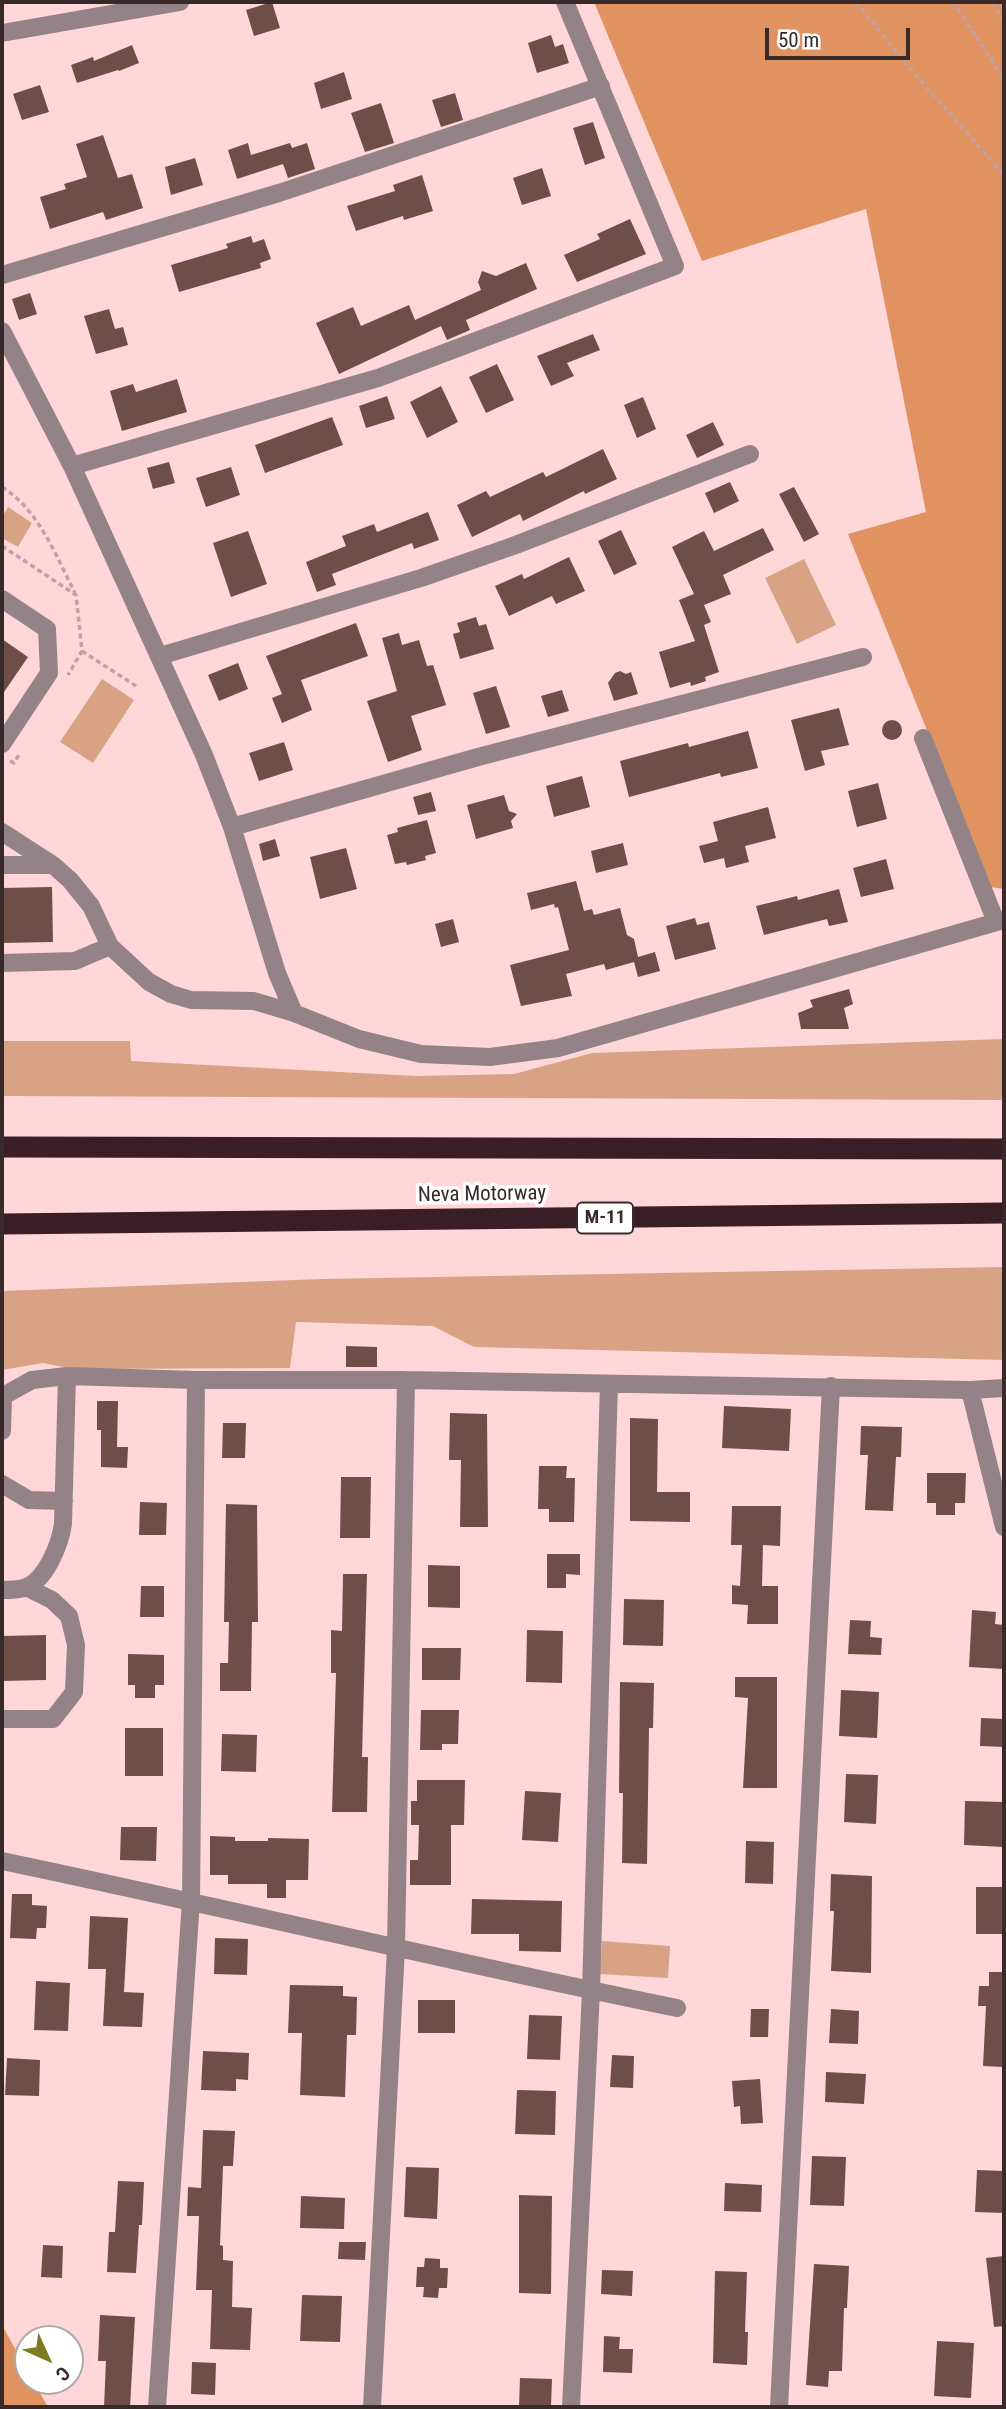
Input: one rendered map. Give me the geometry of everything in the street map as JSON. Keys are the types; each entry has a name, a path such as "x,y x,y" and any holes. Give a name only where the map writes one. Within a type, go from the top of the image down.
{"highway":[{"path":"2,1147 1004,1149"},
{"name":"Neva Motorway","path":"2,1226 1004,1213"}],"street":[{"path":"2,33 180,2"},
{"path":"72,466 378,378 676,267 565,2"},
{"path":"2,275 279,193 601,86"},
{"path":"2,331 72,466 204,755 232,827 277,973 294,1013"},
{"path":"160,656 421,578 526,541 750,454"},
{"path":"2,599 47,629 49,673 2,744"},
{"path":"232,827 478,757 863,657"},
{"path":"2,832 53,865 70,880 91,906 110,946 149,982 171,993 191,1000 254,1001 294,1013 359,1040 421,1054 490,1057 558,1048 1000,921 923,738"},
{"path":"2,865 53,865"},
{"path":"2,963 75,961 110,946"},
{"path":"26,1587 42,1573 60,1543 64,1502 67,1376"},
{"path":"2,1431 3,1396 32,1380 67,1376 970,1390 1004,1388"},
{"path":"157,2407 191,1900 196,1380"},
{"path":"372,2407 396,1948 406,1380"},
{"path":"572,2407 591,1991 609,1384"},
{"path":"779,2407 831,1386"},
{"path":"970,1390 1004,1527"},
{"path":"2,1483 29,1500 64,1502"},
{"path":"2,1590 26,1587 52,1600 69,1616 76,1644 74,1692 53,1718 2,1718"},
{"path":"2,1861 191,1900 396,1948 677,2008"}],"path":[{"path":"856,2 906,65 1004,176"},
{"path":"953,2 1004,79"},
{"path":"992,2 1004,22"},
{"path":"2,487 17,496 43,530 76,595"},
{"path":"82,651 139,688"}],"shaded area":[{"path":"594,2 1004,2 1004,889 990,887 848,534 926,512 866,209 702,261"},
{"path":"8,507 32,523 18,547 2,538 2,517"},
{"path":"804,559 836,625 797,644 765,578"},
{"path":"102,679 134,700 93,763 60,742"},
{"path":"1004,1039 1004,1100 2,1096 2,1041 130,1041 131,1061 416,1076 514,1074 592,1053"},
{"path":"1004,1267 1004,1360 474,1347 433,1326 296,1322 290,1368 73,1369 43,1363 2,1370 2,1291 322,1279"},
{"path":"602,1941 670,1946 668,1978 600,1974"},
{"path":"2,2325 14,2347 14,2395 41,2395 48,2407 2,2407"}],"building":[{"path":"272,2 280,28 254,36 246,10"},
{"path":"551,35 555,47 563,44 569,63 537,73 528,43"},
{"path":"132,45 139,63 77,83 71,65 93,57 94,61"},
{"path":"344,72 352,99 321,109 314,83"},
{"path":"40,85 49,112 22,120 13,94"},
{"path":"455,93 463,120 441,127 432,100"},
{"path":"381,103 394,143 365,152 351,113"},
{"path":"593,122 605,158 585,165 573,128"},
{"path":"103,135 118,178 132,174 143,208 106,220 103,212 50,229 40,197 66,189 64,184 87,177 76,144"},
{"path":"248,143 251,155 290,143 292,148 307,143 315,169 288,178 283,164 237,179 228,150"},
{"path":"195,158 203,185 171,195 165,167"},
{"path":"542,168 551,196 522,205 513,178"},
{"path":"422,175 433,211 404,220 403,216 356,231 347,206 395,191 393,185"},
{"path":"630,219 646,254 577,282 564,255 600,239 597,234"},
{"path":"251,236 253,243 264,239 271,259 260,263 261,268 179,292 171,265 228,248 226,244"},
{"path":"526,263 537,289 466,320 470,330 447,340 441,326 339,374 316,323 353,307 361,326 409,305 415,320 481,290 478,282 482,271 496,276"},
{"path":"30,293 37,314 19,320 12,299"},
{"path":"109,309 115,329 123,327 128,345 96,354 84,316"},
{"path":"593,334 600,350 567,363 574,376 551,386 537,356"},
{"path":"497,364 514,400 486,413 469,377"},
{"path":"177,379 187,412 122,431 110,391 133,384 136,392"},
{"path":"441,386 458,422 427,438 410,402"},
{"path":"387,396 395,419 366,428 359,406"},
{"path":"643,397 656,429 637,438 624,405"},
{"path":"332,417 343,445 265,473 255,445"},
{"path":"713,422 724,445 697,458 686,435"},
{"path":"603,449 617,479 585,494 584,491 523,521 520,514 472,537 457,505 486,491 490,497 543,472 546,477"},
{"path":"169,462 175,483 153,489 147,468"},
{"path":"231,467 240,495 206,507 196,478"},
{"path":"730,482 739,501 714,513 705,493"},
{"path":"794,487 819,534 804,542 779,494"},
{"path":"428,512 439,540 414,549 412,543 332,574 336,585 317,592 306,562 346,546 342,536 374,524 377,532"},
{"path":"763,528 774,550 723,575 731,594 704,605 711,622 704,625 719,672 705,677 706,681 691,686 690,682 670,688 659,652 695,641 679,600 694,594 672,547 704,531 714,551"},
{"path":"621,530 637,564 614,575 598,541"},
{"path":"248,531 267,584 231,597 213,543"},
{"path":"569,557 585,591 556,604 552,596 509,616 495,586 522,574 524,579"},
{"path":"476,617 479,626 486,624 494,649 460,659 453,634 460,632 457,623"},
{"path":"356,623 368,656 301,680 312,710 282,723 272,698 282,694 266,656"},
{"path":"399,633 402,645 419,640 427,666 433,665 446,705 411,716 422,750 388,762 367,701 397,691 382,638"},
{"path":"2,639 28,657 2,695"},
{"path":"238,663 248,689 219,701 208,675"},
{"path":"620,671 626,674 631,672 638,694 614,701 608,683 615,673"},
{"path":"496,686 510,727 486,734 473,693"},
{"path":"562,690 569,711 548,717 541,696"},
{"path":"839,708 849,745 821,751 825,765 805,771 791,720"},
{"path":"892,720 899,723 902,730 899,737 892,740 885,737 882,730 885,723"},
{"path":"748,731 758,768 721,777 720,773 629,797 620,761 688,743 689,747"},
{"path":"284,742 293,770 259,781 249,753"},
{"path":"582,776 590,807 554,817 546,786"},
{"path":"878,783 887,819 857,827 848,791"},
{"path":"431,792 436,811 418,815 413,797"},
{"path":"504,795 509,811 517,814 511,821 513,828 476,839 467,805"},
{"path":"768,807 776,838 745,846 749,862 726,868 724,858 704,863 699,846 718,841 713,822"},
{"path":"427,820 436,853 425,856 426,860 407,865 406,862 395,864 387,835 398,832 397,828"},
{"path":"275,839 280,856 263,861 259,844"},
{"path":"623,843 628,865 596,873 591,851"},
{"path":"346,848 357,889 320,899 310,857"},
{"path":"886,859 894,889 861,897 853,868"},
{"path":"576,881 584,911 592,909 594,915 620,908 627,935 634,939 638,957 655,952 660,971 638,977 634,962 606,970 604,964 566,974 572,996 521,1006 510,965 569,950 558,907 555,908 554,904 531,910 527,893"},
{"path":"52,887 53,942 2,943 2,888"},
{"path":"839,889 848,922 829,926 827,919 764,935 756,906 797,896 798,900"},
{"path":"695,918 697,925 709,922 716,949 675,960 666,926"},
{"path":"453,919 459,942 441,947 435,924"},
{"path":"849,989 853,1004 844,1008 849,1029 801,1029 798,1013 813,1007 810,1000"},
{"path":"346,1346 377,1347 377,1367 346,1367"},
{"path":"97,1401 118,1401 117,1447 128,1447 127,1468 101,1467 101,1430 97,1430"},
{"path":"724,1406 791,1409 789,1451 722,1448"},
{"path":"450,1413 487,1414 488,1527 460,1527 461,1460 449,1460"},
{"path":"630,1418 658,1419 657,1492 690,1492 690,1522 630,1521"},
{"path":"223,1423 246,1423 245,1458 222,1458"},
{"path":"861,1426 902,1427 901,1457 896,1457 893,1511 865,1510 868,1455 860,1455"},
{"path":"539,1466 567,1466 566,1478 575,1478 574,1522 549,1522 549,1509 538,1509"},
{"path":"927,1473 966,1473 965,1503 955,1503 955,1515 936,1515 936,1503 927,1503"},
{"path":"341,1477 371,1477 370,1538 340,1538"},
{"path":"140,1502 167,1503 166,1535 139,1535"},
{"path":"226,1504 257,1505 258,1622 252,1622 251,1691 220,1691 220,1663 228,1663 229,1622 224,1622"},
{"path":"732,1506 781,1506 780,1546 763,1545 762,1586 778,1586 778,1624 747,1624 748,1605 732,1604 732,1585 740,1586 742,1545 731,1545"},
{"path":"547,1554 580,1554 580,1575 566,1574 566,1588 547,1588"},
{"path":"428,1565 460,1566 460,1608 428,1607"},
{"path":"343,1574 367,1574 362,1757 368,1757 367,1812 332,1812 336,1673 331,1673 331,1630 342,1631"},
{"path":"141,1586 164,1586 164,1617 140,1617"},
{"path":"624,1599 664,1600 663,1646 623,1645"},
{"path":"972,1610 996,1612 995,1624 1004,1625 1004,1669 969,1667"},
{"path":"850,1620 871,1621 870,1637 882,1638 881,1655 848,1654"},
{"path":"527,1630 563,1631 562,1683 526,1682"},
{"path":"46,1635 46,1680 2,1681 2,1636"},
{"path":"422,1648 461,1648 460,1680 422,1680"},
{"path":"128,1654 164,1655 164,1685 155,1685 155,1698 135,1698 135,1685 128,1685"},
{"path":"735,1677 777,1677 777,1788 743,1788 748,1698 735,1697"},
{"path":"620,1682 654,1683 653,1728 649,1728 647,1864 622,1863 623,1793 619,1793"},
{"path":"841,1690 879,1692 877,1738 839,1736"},
{"path":"421,1710 459,1710 458,1744 442,1744 442,1750 420,1750"},
{"path":"981,1718 1004,1719 1004,1747 980,1746"},
{"path":"125,1728 163,1728 163,1776 125,1776"},
{"path":"222,1734 257,1735 256,1772 221,1771"},
{"path":"846,1774 878,1775 876,1824 844,1822"},
{"path":"417,1780 465,1780 464,1825 451,1825 451,1885 410,1885 410,1860 418,1860 419,1825 411,1825 411,1801 417,1801"},
{"path":"525,1791 561,1793 558,1842 522,1840"},
{"path":"965,1801 1004,1802 1004,1847 964,1845"},
{"path":"121,1827 157,1827 156,1861 120,1860"},
{"path":"210,1836 235,1837 235,1841 268,1841 268,1838 309,1839 308,1880 286,1880 286,1898 267,1898 267,1884 228,1884 228,1875 210,1875"},
{"path":"746,1841 774,1842 773,1884 745,1883"},
{"path":"831,1874 872,1876 871,1973 831,1971 834,1911 830,1911"},
{"path":"976,1887 1004,1887 1004,1934 976,1934"},
{"path":"12,1894 32,1894 32,1905 47,1906 46,1928 37,1928 36,1939 10,1938"},
{"path":"472,1899 562,1901 561,1952 519,1951 519,1934 471,1934"},
{"path":"90,1916 128,1918 124,1992 144,1993 142,2027 103,2026 106,1969 88,1969"},
{"path":"215,1938 248,1939 247,1975 214,1974"},
{"path":"989,1972 1004,1972 1004,2067 983,2066 986,2006 978,2006 979,1986 989,1986"},
{"path":"36,1981 70,1983 68,2031 34,2030"},
{"path":"290,1985 343,1986 343,1996 357,1997 356,2035 347,2035 345,2097 300,2095 302,2033 288,2033"},
{"path":"418,2000 455,2000 455,2033 418,2033"},
{"path":"751,2009 769,2009 768,2037 750,2037"},
{"path":"831,2009 859,2011 858,2044 829,2043"},
{"path":"529,2015 562,2016 560,2060 527,2059"},
{"path":"203,2051 249,2053 248,2080 236,2079 236,2091 201,2090"},
{"path":"612,2055 634,2056 633,2088 610,2087"},
{"path":"7,2058 40,2060 39,2096 5,2095"},
{"path":"826,2072 866,2074 864,2104 825,2102"},
{"path":"760,2079 763,2123 741,2124 740,2106 734,2107 732,2081"},
{"path":"517,2090 556,2091 555,2135 515,2134"},
{"path":"203,2130 235,2131 233,2166 223,2166 220,2245 223,2246 223,2260 233,2261 232,2307 252,2308 250,2350 210,2349 212,2290 196,2290 199,2216 187,2216 188,2187 201,2188"},
{"path":"812,2156 846,2157 844,2206 810,2205"},
{"path":"406,2167 439,2168 437,2219 404,2217"},
{"path":"977,2170 1004,2171 1004,2213 975,2212"},
{"path":"118,2181 144,2182 136,2273 107,2272 109,2232 115,2232"},
{"path":"725,2183 762,2185 761,2212 724,2211"},
{"path":"519,2195 552,2196 551,2294 519,2293"},
{"path":"301,2196 345,2198 344,2229 300,2228"},
{"path":"339,2242 366,2242 365,2260 338,2259"},
{"path":"43,2245 63,2246 62,2278 41,2277"},
{"path":"1004,2256 1004,2326 994,2327 986,2258"},
{"path":"425,2258 440,2259 440,2268 448,2268 447,2288 439,2288 438,2298 423,2297 424,2287 416,2287 417,2267 424,2267"},
{"path":"814,2264 849,2266 847,2308 844,2308 842,2371 829,2371 828,2387 806,2385"},
{"path":"602,2270 633,2271 632,2296 601,2294"},
{"path":"715,2271 747,2272 747,2365 713,2363"},
{"path":"302,2295 342,2296 340,2342 300,2341"},
{"path":"100,2315 135,2317 130,2407 104,2407 106,2361 98,2361"},
{"path":"604,2336 620,2337 619,2349 633,2349 632,2373 603,2372"},
{"path":"937,2341 974,2343 971,2398 934,2396"},
{"path":"192,2362 216,2363 215,2395 191,2394"},
{"path":"520,2378 552,2379 551,2407 519,2407"}]}
